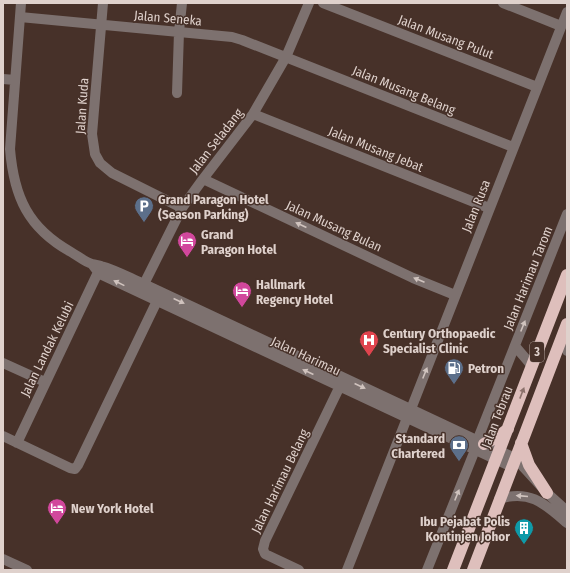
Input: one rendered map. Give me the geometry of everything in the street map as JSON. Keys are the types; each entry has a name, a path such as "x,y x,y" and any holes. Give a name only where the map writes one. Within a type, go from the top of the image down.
{"highway":[{"name":"Jalan Tebrau","path":"453,570 567,275"},
{"name":"3","path":"473,570 565,329"},
{"path":"479,445 499,436 508,429"},
{"path":"521,443 528,465 547,494"}],"street":[{"name":"Jalan Harimau","path":"21,3 14,80 10,150 12,169 21,202 36,225 45,234 56,244 97,267 409,414 479,445 514,463"},
{"name":"Jalan Kuda","path":"103,3 92,134 95,154 100,163 112,173 182,208"},
{"path":"177,93 179,32 182,3"},
{"name":"Jalan Seladang","path":"142,288 182,208 202,179 253,114 286,57 309,3"},
{"name":"Jalan Musang Pulut","path":"324,3 537,87"},
{"path":"503,3 562,26"},
{"name":"Jalan Rusa","path":"347,570 567,12"},
{"name":"Jalan Seneka","path":"20,18 232,37 286,57"},
{"name":"Jalan Musang Belang","path":"286,57 513,147"},
{"path":"3,79 14,80"},
{"name":"Jalan Musang Jebat","path":"253,114 489,208"},
{"name":"Jalan Musang Bulan","path":"202,179 413,278 455,295"},
{"name":"Jalan Harimau Tarom","path":"427,570 479,445 515,346 567,214"},
{"name":"Jalan Landak Kelubi","path":"17,443 97,267"},
{"name":"Jalan Harimau","path":"142,288 157,301 340,386 409,414"},
{"path":"3,436 70,468 75,468 78,465 157,301"},
{"path":"565,329 565,346 567,351"},
{"path":"515,346 532,366"},
{"path":"3,363 45,382"},
{"name":"Jalan Harimau Belang","path":"298,570 265,554 263,549 265,541 340,386"},
{"path":"514,463 567,511"},
{"path":"499,499 520,496 536,499 544,503 567,523"},
{"path":"3,559 27,570"}],"place":[{"name":"Grand Paragon Hotel (Season Parking)","path":"144,223"},
{"name":"Grand Paragon Hotel","path":"187,258"},
{"name":"Hallmark Regency Hotel","path":"242,308"},
{"name":"Century Orthopaedic Specialist Clinic","path":"369,357"},
{"name":"Petron","path":"454,385"},
{"name":"Standard Chartered","path":"459,462"},
{"name":"New York Hotel","path":"57,525"},
{"name":"Ibu Pejabat Polis Kontinjen Johor","path":"524,545"}]}
